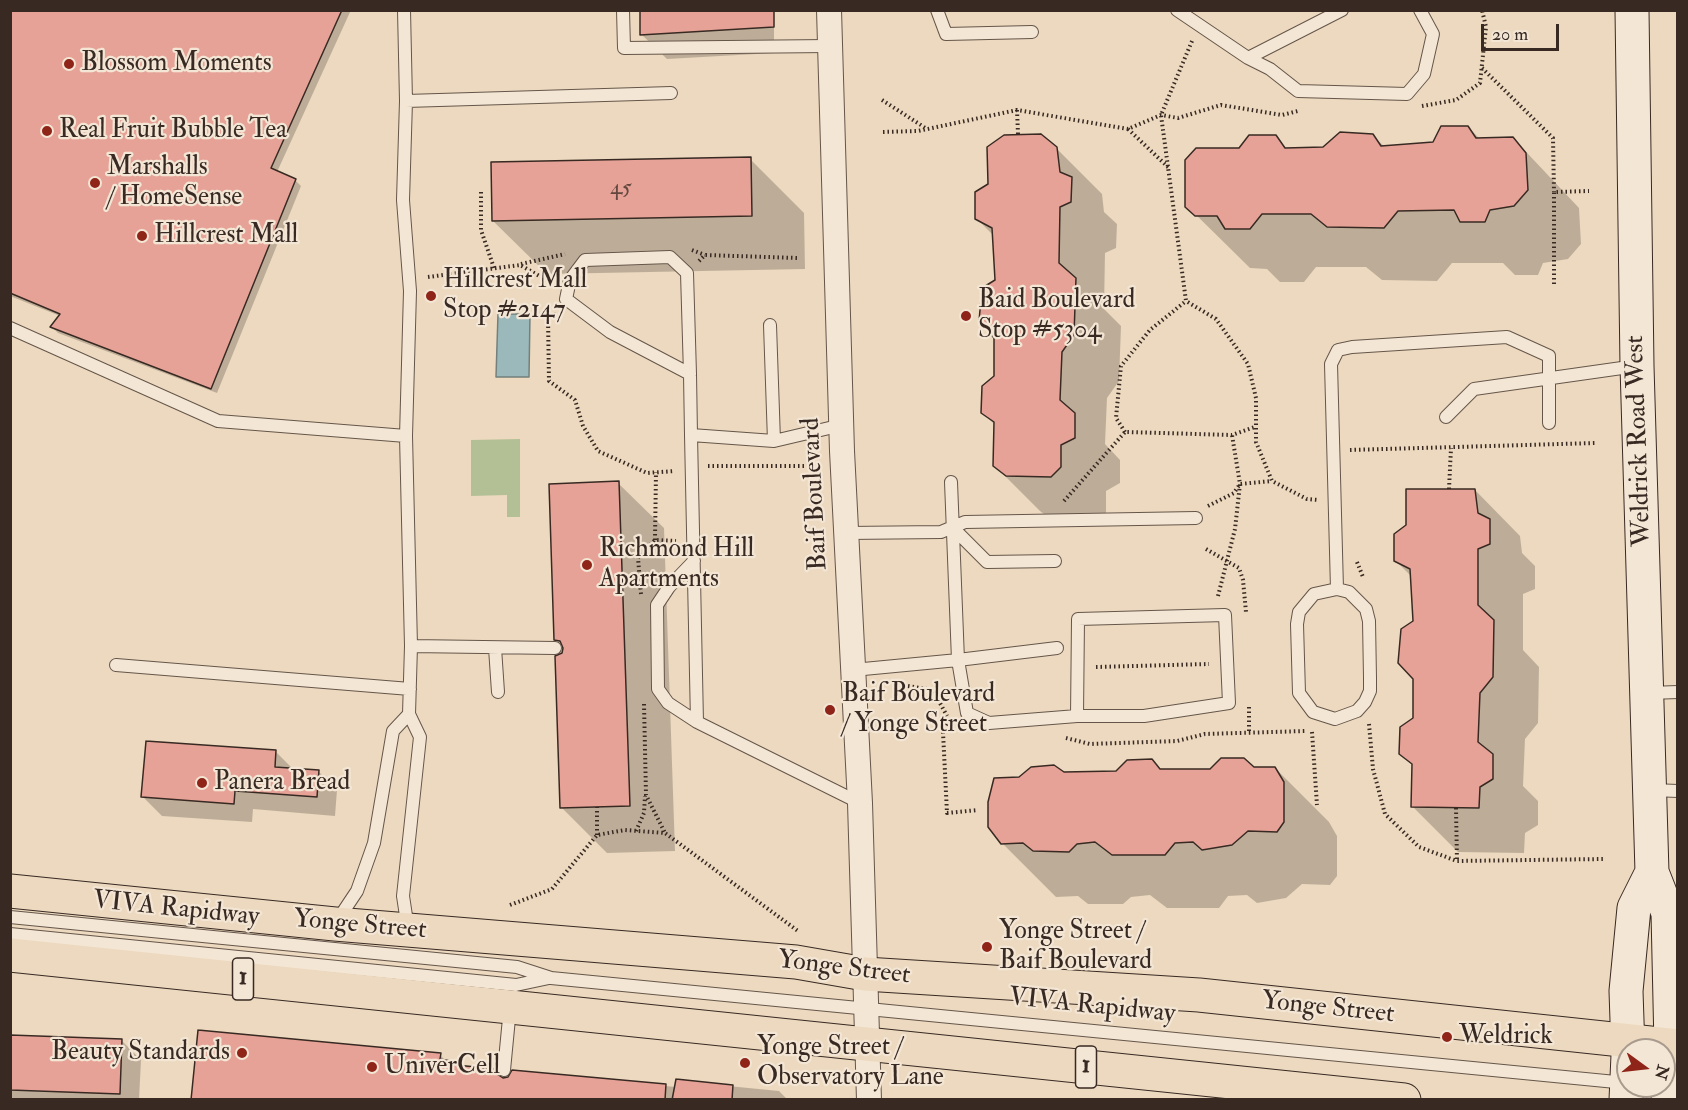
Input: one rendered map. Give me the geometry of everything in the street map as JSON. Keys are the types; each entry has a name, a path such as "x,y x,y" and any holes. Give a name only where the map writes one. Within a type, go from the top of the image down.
{"main road":[{"name":"Yonge Street","path":"10,891 335,924 796,962 865,974 1198,995 1616,1073"},
{"name":"1","path":"10,955 1404,1100"}],"street":[{"name":"Baif Boulevard","path":"829,10 842,425 860,803 869,1100"},
{"name":"Weldrick Road West","path":"1632,10 1637,366 1663,693 1664,791 1652,872 1634,908 1626,991 1635,1038"},
{"name":"Weldrick Road West","path":"1652,872 1668,913 1674,1038"}],"lane":[{"path":"404,10 406,101 403,200 410,291 406,436 411,646 409,714 420,737 404,886 408,930"},
{"path":"623,10 624,48 829,46"},
{"path":"937,10 946,34 1032,32"},
{"path":"1177,10 1248,58 1270,69 1298,91 1407,94 1424,74 1433,34 1420,10"},
{"path":"1248,58 1342,10"},
{"path":"406,101 671,93"},
{"path":"690,374 610,332 566,299 570,280 585,260 670,257 687,273 690,374 697,722"},
{"path":"770,325 774,441"},
{"path":"10,328 218,422 406,436"},
{"path":"1337,589 1331,363 1338,350 1352,346 1507,337 1549,356 1549,423"},
{"path":"1446,417 1474,389 1637,366"},
{"path":"691,435 774,441 842,425"},
{"path":"951,482 958,660 967,713 990,723 1077,716 1144,716 1229,704 1225,615 1077,619 1077,716"},
{"path":"846,533 941,532 965,522 1196,518"},
{"path":"953,528 987,562 1055,561"},
{"path":"694,561 669,587 657,605 658,689 668,703 697,722 860,803"},
{"path":"1337,589 1349,592 1359,599 1366,609 1370,621 1370,678 1365,702 1357,711 1335,719 1313,712 1299,693 1297,624 1299,612 1314,594 1337,589"},
{"path":"411,646 555,648"},
{"path":"495,648 498,692"},
{"path":"853,670 1057,648"},
{"path":"116,665 410,689"},
{"path":"335,924 357,891 374,843 393,731 409,714"},
{"name":"VIVA Rapidway","path":"10,917 517,967 551,978 1616,1076"},
{"name":"VIVA Rapidway","path":"10,934 516,985 551,978"},
{"path":"504,1070 510,1007"}],"path":[{"path":"1186,301 1161,115 1199,24"},
{"path":"1482,68 1553,138 1554,284"},
{"path":"882,100 927,129"},
{"path":"883,132 927,129 1017,110 1128,129 1161,115"},
{"path":"1017,110 1018,134"},
{"path":"1128,129 1169,168"},
{"path":"1554,192 1588,191"},
{"path":"481,192 481,230 494,268"},
{"path":"410,291 426,277 520,265 565,254"},
{"path":"687,273 705,255 798,258"},
{"path":"520,265 553,284"},
{"path":"1186,301 1216,319 1248,364 1256,398 1256,442 1272,481"},
{"path":"1125,432 1116,418 1121,366 1150,330 1186,301"},
{"path":"575,306 548,317 549,381 575,400 582,426 598,451 647,473 692,470 711,465 804,466"},
{"path":"1125,432 1232,435 1255,427"},
{"path":"1047,520 1125,432"},
{"path":"1213,615 1235,529 1240,484 1232,435"},
{"path":"1334,451 1596,444"},
{"path":"1449,489 1451,448"},
{"path":"655,540 656,472"},
{"path":"1240,484 1272,481 1307,499 1336,502"},
{"path":"1196,518 1210,505 1234,493 1240,484"},
{"path":"1206,549 1227,561"},
{"path":"1077,667 1227,664"},
{"path":"1365,702 1372,769 1385,814 1419,847 1457,861 1603,859"},
{"path":"949,720 943,732 946,813 978,810"},
{"path":"1312,731 1317,805"},
{"path":"636,831 644,813 646,795"},
{"path":"510,905 552,889 597,835 597,807"},
{"path":"1456,808 1457,861"},
{"path":"597,835 636,831 665,833 798,931"}],"green space":[{"path":"520,439 520,517 507,517 507,495 471,496 471,440"}],"water":[{"path":"498,314 530,314 529,377 496,377"}],"building":[{"name":"Hillcrest Mall","path":"10,10 342,10 271,168 296,179 211,389 50,327 60,314 10,293"},
{"path":"640,10 774,10 774,27 640,35"},
{"path":"1441,126 1468,126 1476,138 1513,137 1526,153 1528,190 1514,206 1490,210 1485,222 1460,222 1454,210 1398,211 1384,228 1327,227 1311,214 1262,214 1250,229 1225,229 1217,216 1195,216 1185,207 1185,160 1196,148 1239,148 1249,135 1276,135 1285,148 1323,147 1340,132 1373,134 1381,146 1433,142"},
{"path":"1041,134 1057,147 1060,172 1072,177 1071,202 1060,207 1059,263 1076,278 1074,335 1062,352 1060,400 1075,413 1075,438 1061,445 1061,467 1051,477 1006,476 993,466 994,422 981,413 982,386 994,376 994,338 979,321 982,288 995,280 992,228 975,219 975,192 988,184 987,147 1004,135"},
{"path":"751,157 752,216 492,221 491,162"},
{"name":"Richmond Hill Apartments","path":"619,481 630,806 560,808 555,656 562,653 563,648 560,641 554,640 549,484"},
{"path":"1406,489 1475,489 1478,513 1490,519 1490,544 1478,549 1478,605 1494,620 1493,677 1480,693 1478,742 1493,754 1493,779 1480,787 1479,808 1411,807 1412,764 1399,754 1400,727 1413,718 1413,679 1398,663 1401,629 1413,621 1410,569 1394,561 1394,534 1406,525"},
{"path":"146,741 276,750 275,767 319,770 317,797 235,791 234,804 141,797"},
{"path":"1221,758 1244,758 1254,767 1275,767 1284,782 1284,822 1277,832 1248,831 1232,845 1202,850 1193,842 1175,843 1165,855 1112,855 1095,842 1077,844 1069,852 1033,851 1023,843 1001,844 988,827 988,802 994,778 1019,777 1031,767 1054,765 1064,772 1116,771 1127,760 1152,759 1160,769 1210,769"},
{"path":"198,1030 441,1053 440,1059 456,1062 456,1065 496,1069 497,1074 503,1078 508,1077 512,1070 666,1084 665,1100 191,1100"},
{"path":"10,1035 122,1039 120,1094 10,1090"},
{"path":"676,1079 733,1085 732,1100 672,1100"}],"place":[{"name":"Blossom Moments","path":"69,64"},
{"name":"Real Fruit Bubble Tea","path":"47,131"},
{"name":"Marshalls / HomeSense","path":"95,183"},
{"name":"Hillcrest Mall","path":"142,236"},
{"name":"Hillcrest Mall Stop #2147","path":"431,296"},
{"name":"Baid Boulevard Stop #5304","path":"966,316"},
{"name":"Richmond Hill Apartments","path":"587,565"},
{"name":"Baif Boulevard / Yonge Street","path":"830,710"},
{"name":"Panera Bread","path":"202,783"},
{"name":"Yonge Street / Baif Boulevard","path":"987,947"},
{"name":"Weldrick","path":"1447,1037"},
{"name":"Beauty Standards","path":"242,1053"},
{"name":"Yonge Street / Observatory Lane","path":"745,1063"},
{"name":"UniverCell","path":"372,1067"}]}
